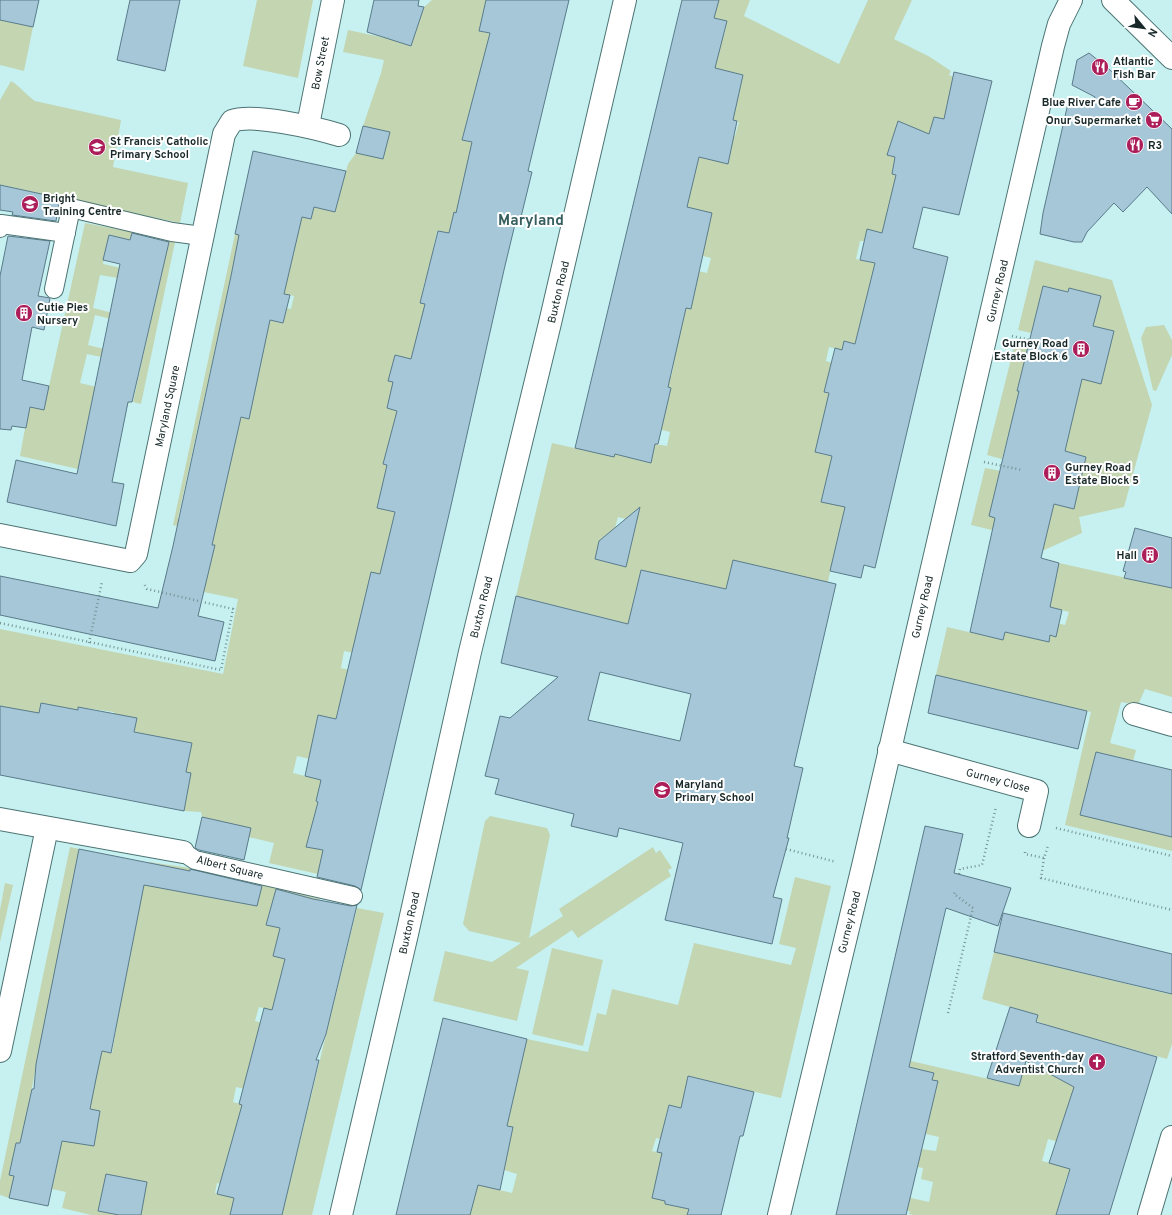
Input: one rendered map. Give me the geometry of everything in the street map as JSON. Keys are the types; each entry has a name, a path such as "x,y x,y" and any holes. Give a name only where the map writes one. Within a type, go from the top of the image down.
{"street":[{"name":"Bow Street","path":"308,125 332,0"},
{"name":"Buxton Road","path":"341,1215 407,934 470,652 550,323 625,0"},
{"name":"Gurney Road","path":"779,1215 863,866 1053,46 1059,24 1071,0"},
{"path":"1113,0 1172,58"},
{"name":"Maryland Square","path":"130,561 136,554 224,134 232,121 248,118 308,125"},
{"path":"308,125 339,135"},
{"path":"0,535 130,561"},
{"path":"1134,714 1172,725"},
{"name":"Gurney Close","path":"889,750 1038,791 1029,826"},
{"name":"Albert Square","path":"0,819 183,852"},
{"path":"0,1051 47,828"},
{"path":"1149,1215 1172,1137"}],"lane":[{"path":"54,290 71,208 172,232 202,236"},
{"path":"0,228 1,224 66,233"},
{"name":"Albert Square","path":"183,852 195,860 254,866 353,896"}],"path":[{"path":"1006,335 1053,345"},
{"path":"982,461 1022,470"},
{"path":"89,643 108,556"},
{"path":"0,624 221,670 233,609 147,589 130,561"},
{"path":"959,874 960,869 982,865 1002,781"},
{"path":"1029,826 1024,854 1044,858"},
{"path":"1051,833 1053,827 1172,856"},
{"path":"1050,839 1044,858 1041,878 1172,910"},
{"path":"786,849 842,863"},
{"path":"948,1013 972,908 954,894 956,890"}],"green space":[{"path":"257,0 313,0 298,78 243,66"},
{"path":"432,0 534,0 486,1 479,31 524,42 505,121 469,112 462,140 497,149 461,192 458,206 491,220 454,212 449,233 437,231 433,249 470,258 463,289 425,280 420,303 457,313 413,360 395,355 389,381 409,386 389,399 387,408 433,419 420,473 383,482 377,508 410,516 395,578 371,572 365,598 377,658 344,651 341,668 375,676 338,708 336,719 318,715 313,738 314,760 297,756 293,773 348,787 347,791 320,784 316,801 343,808 340,822 314,816 307,846 332,852 318,874 269,863 274,843 249,837 251,828 202,817 201,812 184,811 191,774 186,772 192,743 134,732 137,718 106,759 114,712 78,707 70,752 57,706 41,703 33,744 31,712 0,706 0,629 223,674 238,599 189,589 214,545 199,542 182,527 173,525 235,234 240,235 178,518 216,527 241,417 249,419 267,320 283,323 287,308 291,309 294,296 264,289 258,225 238,220 245,186 250,187 285,214 311,219 315,200 335,212 348,164 356,153 383,159 390,132 363,126 384,60 343,52 348,30 395,40 411,46 424,7"},
{"path":"719,0 750,0 744,16 839,64 868,0 912,0 894,39 930,57 951,71 949,75 953,77 944,119 934,117 929,134 895,157 892,174 929,183 912,226 918,228 915,242 867,229 864,241 860,241 856,259 901,270 872,274 865,304 874,348 844,341 842,350 829,347 826,361 839,365 879,392 827,380 824,392 844,396 815,452 862,464 828,473 821,501 854,509 854,513 887,520 879,550 837,541 826,590 733,560 726,590 641,570 632,606 633,642 613,620 516,596 552,443 614,457 615,454 650,463 655,444 667,446 670,432 622,420 664,415 671,388 632,378 634,369 671,377 674,363 638,354 651,300 691,309 685,268 707,273 711,258 664,246 705,243 712,214 675,204 696,170 699,157 690,125 735,136 739,122 733,120 743,75 699,65 724,35 727,21 714,18","holes":["618,517 637,522 626,567 595,559 599,541 615,528"]},
{"path":"0,20 33,27 24,71 0,65"},
{"path":"11,81 35,101 121,120 113,167 188,183 180,223 0,185 0,100"},
{"path":"85,223 132,232 130,240 109,235 103,264 126,269 124,279 100,275 93,308 117,314 115,320 95,315 88,345 108,350 106,358 87,354 80,383 101,388 129,402 127,407 92,400 78,469 20,456 29,406 44,409"},
{"path":"169,240 175,242 141,404 133,402"},
{"path":"1035,260 1112,280 1152,405 1124,507 1079,517 1082,533 1031,556 1021,537 971,525 985,468 1001,471 990,516 1015,523 1046,535 1054,504 1074,508 1086,457 1065,451 1082,379 1101,383 1114,331 1093,326 1100,296 1070,288 1068,292 1043,286 1031,333 1018,330"},
{"path":"1164,325 1172,340 1172,355 1156,391 1153,390 1141,338 1146,327"},
{"path":"1015,343 1028,347 1017,391 1044,398 1039,419 1014,413 1002,459 987,455"},
{"path":"1059,563 1172,588 1172,697 1145,689 1138,705 1121,702 1110,743 1136,750 1133,761 1096,752 1080,815 1172,837 1172,851 1065,825 1091,712 936,675 947,627 1003,640 1005,632 1049,642 1050,635 1056,637 1010,612 1065,625 1069,612 1050,607"},
{"path":"490,816 547,828 550,835 529,938 563,916 559,909 653,847 656,853 660,850 672,868 668,870 671,876 578,938 572,930 516,968 529,971 517,1021 433,1001 445,951 492,962 521,943 469,931 463,924 485,821"},
{"path":"70,847 79,849 21,1144 16,1143 13,1155 16,1166 11,1165 9,1175 14,1176 9,1198 0,1195 0,1181"},
{"path":"149,862 190,868 185,892 257,906 262,884 320,899 318,906 276,889 266,925 311,936 308,947 277,940 273,956 285,959 292,1015 259,1007 255,1021 289,1029 245,1089 236,1087 233,1102 269,1112 239,1116 231,1146 259,1159 229,1151 224,1168 254,1175 251,1191 217,1183 215,1193 234,1198 233,1215 141,1215 147,1182 106,1174 98,1211 119,1215 91,1215 62,1208 66,1192 52,1189 62,1141 95,1141 100,1111 75,1106 87,1048 112,1053 117,1024 92,1019 141,898"},
{"path":"795,877 831,886 781,1098 688,1076 713,1115 669,1105 665,1118 668,1141 656,1138 652,1151 683,1158 665,1204 689,1209 687,1215 458,1215 476,1180 483,1186 512,1193 517,1174 504,1170 513,1127 493,1122 522,1057 527,1039 588,1052 597,1013 606,1015 612,989 678,1005 694,943 791,965 796,948 779,944"},
{"path":"5,883 13,885 0,942 0,910"},
{"path":"357,908 384,913 312,1215 282,1215"},
{"path":"552,948 603,960 583,1046 532,1034"},
{"path":"994,952 1169,994 1172,982 1172,1044 1167,1059 1049,1026 1037,1021 1038,1015 982,999"},
{"path":"911,1061 1019,1086 1025,1064 1112,1089 1076,1147 1048,1139 1042,1161 1065,1167 1067,1161 1085,1181 1067,1176 1059,1205 1074,1215 914,1215 909,1214 910,1211 897,1209 880,1191 929,1202 933,1182 921,1179 923,1168 906,1165 913,1148 936,1151 939,1137 913,1131 929,1095 935,1095 938,1082 932,1080 934,1073 909,1067"}],"building":[{"path":"0,0 39,0 33,27 0,20"},
{"path":"130,0 180,0 165,71 117,60"},
{"path":"374,0 419,0 418,6 424,7 411,46 367,32"},
{"path":"486,0 569,0 528,171 532,172 520,221 516,220 504,270 450,510 361,890 355,886 317,877 323,850 306,847 318,802 316,801 321,780 305,776 318,715 336,719 371,572 380,574 395,512 377,508 387,465 383,464 397,411 387,408 393,382 388,381 395,355 411,359 425,304 420,303 438,231 449,233 454,212 456,213 472,142 462,140 490,33 479,31"},
{"path":"682,0 719,0 714,18 727,21 715,68 743,75 733,120 737,121 728,164 699,157 687,207 712,213 691,309 686,308 668,387 671,388 658,444 655,444 651,463 615,454 614,457 575,448"},
{"path":"1089,53 1109,69 1172,129 1172,214 1147,187 1123,212 1114,203 1087,232 1082,242 1074,242 1040,234 1043,213 1069,99 1093,104 1095,97 1072,85 1077,60"},
{"path":"954,72 992,81 959,215 923,207 913,248 948,257 875,568 864,565 861,578 830,571 845,507 821,502 832,456 815,452 829,393 824,392 835,348 842,350 844,341 855,344 875,263 860,260 867,229 882,233 896,175 892,174 895,157 887,155 898,121 929,134 934,117 944,119"},
{"path":"363,126 390,132 383,159 356,153"},
{"path":"253,151 346,171 335,212 314,207 311,219 302,217 284,294 290,295 283,323 270,320 249,419 241,417 212,545 215,545 198,616 224,622 215,661 0,615 0,576 158,608 173,546 231,276 239,235 235,234"},
{"name":"Bright Training Centre","path":"0,185 60,198 56,221 12,215 13,212 0,210"},
{"path":"132,233 169,242 132,402 128,402 112,482 124,484 116,526 7,502 16,460 77,474 120,264 103,260 109,235 130,240"},
{"name":"Cutie Pies Nursery","path":"8,236 50,241 38,296 50,298 44,330 32,327 22,380 49,386 44,410 30,407 26,428 12,426 11,430 0,429 0,276"},
{"path":"1043,286 1068,292 1069,288 1101,296 1093,326 1114,331 1101,384 1082,379 1065,451 1086,457 1074,509 1054,504 1041,558 1059,563 1050,607 1062,610 1056,637 1050,635 1049,642 1005,632 1003,640 970,632 995,518 989,516 1019,391 1017,391"},
{"path":"640,507 626,567 595,559 599,541"},
{"name":"Hall","path":"1135,528 1172,538 1172,588 1124,578 1126,572 1123,571"},
{"path":"733,560 836,584 794,766 803,768 787,838 789,838 773,897 782,899 772,944 665,920 683,843 619,828 617,837 571,826 574,814 495,794 499,779 485,776 500,716 510,718 558,677 501,663 516,596 628,624 641,570 726,589","holes":["600,672 691,694 680,741 588,720"]},
{"path":"936,675 1087,711 1078,749 928,713"},
{"path":"41,703 78,710 78,707 137,718 134,732 192,743 186,772 191,773 184,811 0,775 0,706 39,713"},
{"path":"1096,752 1172,770 1172,837 1080,815"},
{"path":"202,817 251,828 244,860 195,848"},
{"path":"925,826 963,834 954,873 1011,888 998,926 946,908 909,1067 934,1073 932,1080 938,1081 906,1215 836,1215"},
{"path":"79,849 190,871 190,869 262,886 257,906 144,885 111,1053 102,1051 90,1109 100,1111 94,1146 62,1141 48,1206 9,1198 14,1176 9,1175 16,1143 20,1143 32,1089 34,1089 36,1064"},
{"path":"276,889 313,899 351,906 357,905 326,1034 316,1060 319,1060 282,1215 230,1215 234,1198 217,1194 242,1105 239,1104 264,1008 272,1010 285,959 273,956 280,928 266,925"},
{"path":"1003,913 1172,954 1172,994 994,952"},
{"path":"1010,1007 1038,1015 1036,1022 1157,1057 1109,1215 1056,1215 1070,1169 1049,1163 1074,1087 1026,1061 1019,1086 987,1078"},
{"path":"443,1018 527,1039 507,1126 513,1127 500,1190 478,1185 470,1215 396,1215"},
{"path":"688,1076 754,1092 743,1136 740,1136 721,1215 687,1215 689,1209 665,1204 665,1201 652,1198 662,1153 657,1152 669,1105 681,1108"},
{"path":"106,1174 147,1182 141,1215 119,1215 98,1211"}],"place":[{"name":"Atlantic Fish Bar","path":"1100,67"},
{"name":"Blue River Cafe","path":"1134,102"},
{"name":"Onur Supermarket","path":"1154,120"},
{"name":"R3","path":"1135,145"},
{"name":"St Francis' Catholic Primary School","path":"97,147"},
{"name":"Bright Training Centre","path":"30,204"},
{"name":"Cutie Pies Nursery","path":"24,313"},
{"name":"Gurney Road Estate Block 6","path":"1081,349"},
{"name":"Gurney Road Estate Block 5","path":"1052,473"},
{"name":"Hall","path":"1150,555"},
{"name":"Maryland Primary School","path":"662,790"},
{"name":"Stratford Seventh-day Adventist Church","path":"1097,1062"}],"district":[{"name":"Maryland","path":"531,220"}]}
